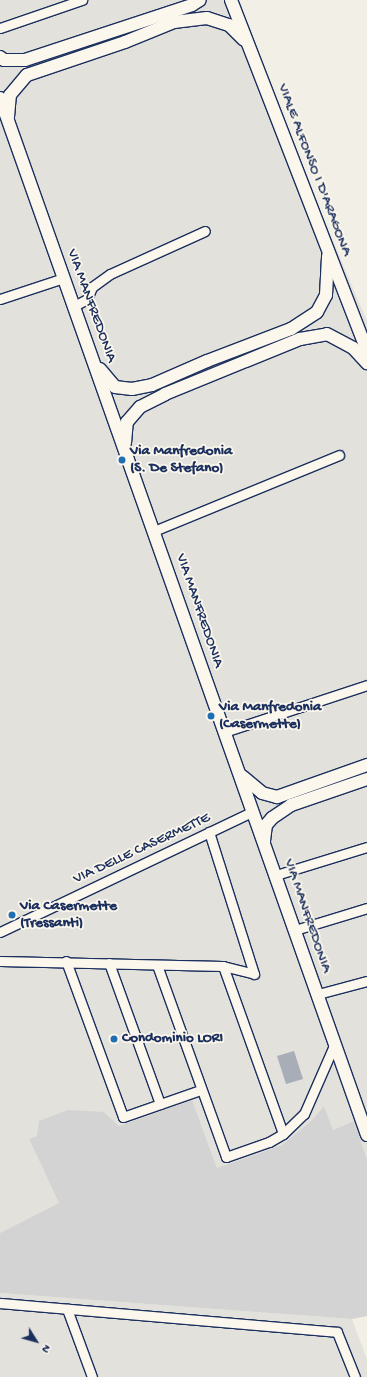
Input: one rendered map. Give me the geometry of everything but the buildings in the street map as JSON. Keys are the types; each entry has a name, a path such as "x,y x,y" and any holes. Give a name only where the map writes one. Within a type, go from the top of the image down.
{"main road":[{"path":"0,57 4,60 24,60 192,5 200,0"},
{"name":"VIALE ALFONSO I D'ARAGONA","path":"231,0 367,351"},
{"path":"8,121 10,95 27,75 125,42 174,22 206,18 229,25 247,43"},
{"name":"VIA MANFREDONIA","path":"0,98 240,774 252,812 296,930 367,1135"},
{"path":"92,356 115,387 132,389 152,385 207,361 291,329 317,312 326,295 328,249"},
{"path":"125,450 127,422 140,407 165,394 300,339 327,334 353,348 367,364"},
{"path":"240,774 262,794 277,797 367,765"},
{"path":"264,842 266,826 272,818 291,805 367,779"}],"street":[{"path":"0,28 82,0"},
{"path":"74,306 87,299 92,287 110,274 204,231"},
{"path":"0,299 64,278"},
{"path":"154,531 339,455"},
{"path":"224,732 367,685"},
{"name":"VIA DELLE CASERMETTE","path":"0,932 252,812"},
{"path":"0,961 66,961 222,966 254,974 209,832"},
{"path":"276,875 367,847"},
{"path":"296,930 367,908"},
{"path":"66,961 123,1117 200,1090"},
{"path":"109,963 160,1104"},
{"path":"156,965 200,1090 226,1157 269,1142 283,1134 304,1114 335,1043"},
{"path":"222,966 283,1134"},
{"path":"318,994 367,981"},
{"path":"0,1303 337,1332 355,1377"},
{"path":"67,1309 92,1377"}],"shaded area":[{"path":"0,0 236,0 276,107 367,321 367,1159 354,1121 333,1130 324,1106 312,1120 282,1145 217,1168 192,1100 119,1126 104,1112 29,1139 59,1203 0,1233"},
{"path":"294,1051 303,1079 286,1084 277,1056"},
{"path":"192,1100 217,1168 282,1145 312,1120 324,1106 333,1130 354,1121 367,1159 367,1316 352,1319 0,1293 0,1233 59,1203 29,1139 37,1136 39,1121 68,1110 104,1112 119,1126"},
{"path":"0,1293 352,1319 367,1360 367,1377 0,1377"}],"place":[{"name":"Via Manfredonia (S. De Stefano)","path":"122,460"},
{"name":"Via Manfredonia (Casermette)","path":"211,716"},
{"name":"Via Casermette (Tressanti)","path":"12,915"},
{"name":"Condominio LORI","path":"114,1039"}]}
